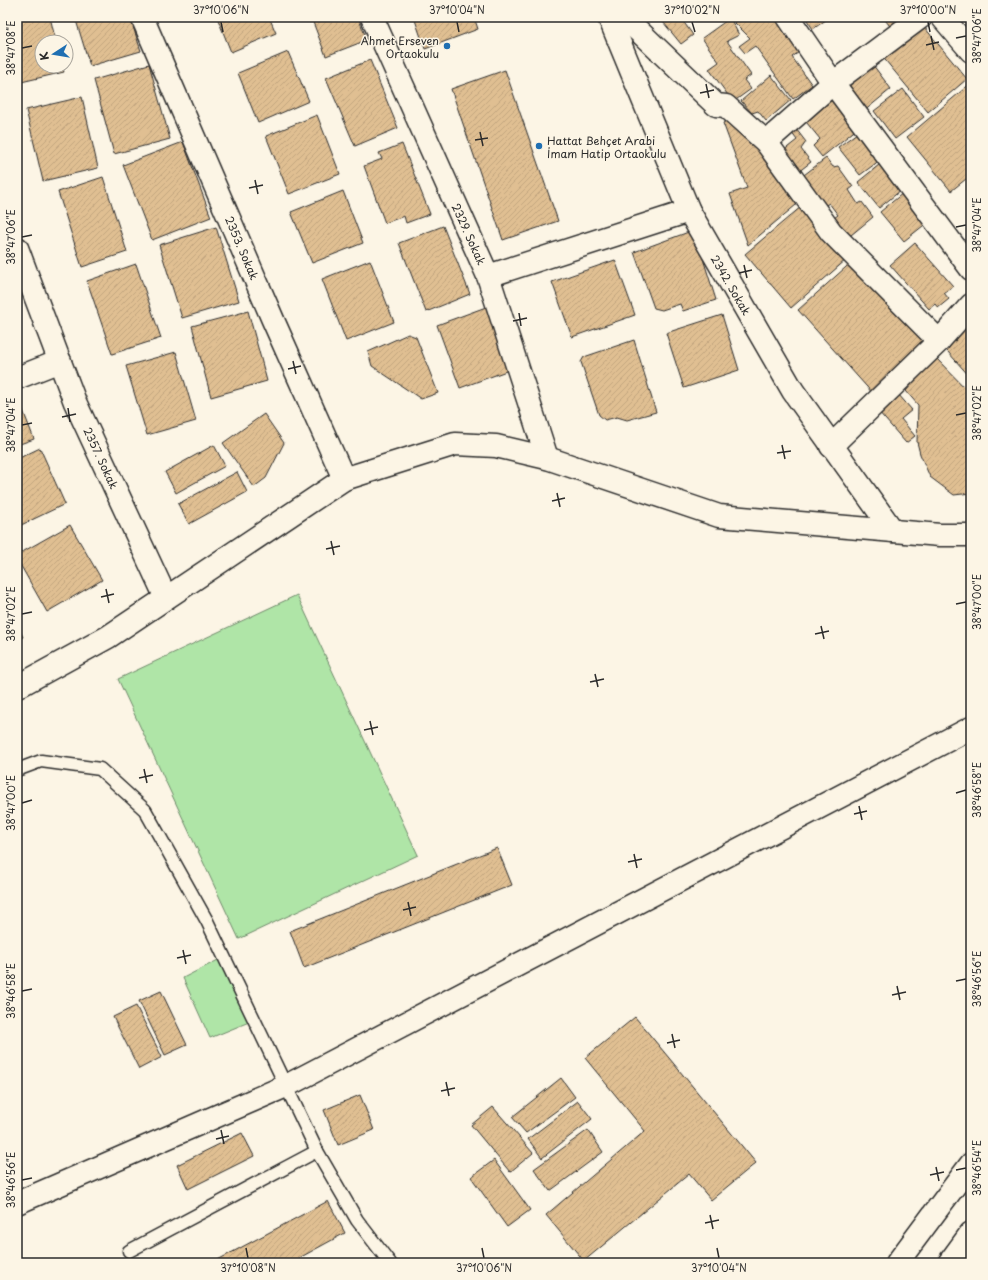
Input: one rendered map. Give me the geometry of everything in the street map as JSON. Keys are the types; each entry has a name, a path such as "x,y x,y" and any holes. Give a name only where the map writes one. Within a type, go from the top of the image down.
{"street":[{"name":"2353. Sokak","path":"142,17 270,313 344,479"},
{"name":"2329. Sokak","path":"372,17 488,276 547,458"},
{"name":"2342. Sokak","path":"609,17 688,211 793,391 893,531"},
{"path":"624,17 716,105 726,106 766,142 831,232 939,341"},
{"path":"788,17 833,83 971,269"},
{"path":"766,142 833,83 921,17"},
{"path":"942,17 971,52"},
{"path":"488,276 688,211"},
{"name":"2357. Sokak","path":"17,248 75,402 166,598"},
{"path":"831,446 939,341 971,305"},
{"path":"17,378 60,361"},
{"path":"17,687 108,637 344,479 455,444 496,446 547,458 719,516 940,535 971,535"},
{"path":"17,1203 286,1086 971,728"},
{"path":"897,1263 971,1164"},
{"path":"949,1263 971,1233"}],"lane":[{"path":"17,770 41,761 100,768 145,810 207,920 317,1151 357,1220 390,1263"},
{"path":"129,1251 317,1151"}],"green space":[{"path":"297,595 418,855 239,939 118,679"},
{"path":"220,959 249,1022 210,1038 183,978"}],"building":[{"path":"17,17 50,17 54,34 34,34 34,74 55,74 17,83"},
{"path":"75,17 130,17 141,51 90,66"},
{"path":"217,17 269,17 276,33 231,52"},
{"path":"311,17 358,17 367,40 326,56"},
{"path":"414,17 474,17 478,29 425,49"},
{"path":"659,17 680,17 693,35 681,44"},
{"path":"778,17 802,50 792,57 812,85 793,99 755,46 745,53 739,46 750,38 730,18"},
{"path":"811,17 830,17 813,29 807,20"},
{"path":"883,17 907,17 892,29"},
{"path":"730,18 739,35 727,41 751,75 744,80 751,89 733,102 709,69 719,62 702,38"},
{"path":"920,22 967,79 928,112 881,55"},
{"path":"288,52 309,101 258,123 238,73"},
{"path":"370,60 398,128 355,146 326,78"},
{"path":"870,61 891,89 863,112 841,84"},
{"path":"149,64 170,139 114,154 94,80"},
{"path":"505,70 558,221 503,240 451,89"},
{"path":"771,75 791,100 766,121 758,111 752,113 741,101"},
{"path":"971,83 971,175 951,191 907,137"},
{"path":"903,89 924,117 895,139 874,111"},
{"path":"831,94 858,128 822,157 813,146 820,139 802,117"},
{"path":"82,97 98,168 43,181 26,110"},
{"path":"317,115 340,174 289,194 266,136"},
{"path":"733,117 802,200 748,245 730,194 747,188 723,123"},
{"path":"793,125 806,142 801,149 811,162 793,176 783,151 797,140 788,128"},
{"path":"861,130 883,158 860,175 838,147"},
{"path":"183,142 211,217 152,240 123,165"},
{"path":"402,144 430,214 406,223 404,216 385,223 364,166 382,159 379,153"},
{"path":"826,158 833,167 838,166 853,187 849,190 858,204 862,202 873,217 845,240 830,221 838,215 829,203 823,207 800,178"},
{"path":"885,160 906,186 879,208 858,182"},
{"path":"103,177 127,252 82,267 58,192"},
{"path":"909,188 933,218 904,241 880,212"},
{"path":"343,191 363,243 312,263 291,212"},
{"path":"802,206 847,259 791,308 745,254"},
{"path":"443,226 470,294 426,312 399,243"},
{"path":"216,227 239,301 182,318 159,245"},
{"path":"694,230 716,300 683,311 680,304 662,310 654,308 634,252"},
{"path":"915,243 953,286 944,293 949,299 938,308 935,304 929,309 890,265"},
{"path":"855,259 931,346 875,396 798,310"},
{"path":"370,260 394,322 346,341 322,279"},
{"path":"615,260 635,315 572,337 552,282"},
{"path":"136,264 161,338 112,354 87,281"},
{"path":"486,307 509,370 460,388 437,325"},
{"path":"248,311 267,381 211,397 192,326"},
{"path":"722,315 739,370 684,388 666,333"},
{"path":"971,315 971,378 940,343"},
{"path":"408,334 416,337 438,393 421,399 372,366 368,352"},
{"path":"634,340 656,412 627,420 617,417 605,420 599,415 581,362 584,357"},
{"path":"176,352 196,421 147,435 126,366"},
{"path":"935,357 971,394 971,493 954,495 930,477 920,454 917,442 918,405 906,391"},
{"path":"898,394 912,410 901,419 915,436 906,443 878,411"},
{"path":"17,395 34,439 17,445"},
{"path":"264,414 284,443 266,478 254,487 223,443"},
{"path":"214,445 225,466 176,493 165,472"},
{"path":"40,448 65,504 17,527 17,459"},
{"path":"237,472 247,492 189,524 178,504"},
{"path":"70,525 102,580 47,612 17,559 17,555"},
{"path":"17,625 23,637 17,640"},
{"path":"497,848 512,885 304,968 290,931"},
{"path":"161,991 187,1045 165,1055 139,1001"},
{"path":"136,1006 162,1057 139,1069 113,1017"},
{"path":"635,1017 756,1163 711,1200 689,1174 584,1261 546,1215 645,1131 585,1058"},
{"path":"561,1078 575,1097 526,1133 512,1117"},
{"path":"360,1095 374,1130 338,1145 324,1110"},
{"path":"578,1101 592,1119 542,1158 528,1139"},
{"path":"493,1107 533,1153 510,1172 471,1125"},
{"path":"588,1130 603,1152 550,1191 534,1169"},
{"path":"242,1133 254,1156 188,1189 177,1165"},
{"path":"494,1160 530,1210 507,1227 471,1177"},
{"path":"328,1201 345,1233 290,1263 212,1263"}],"place":[{"name":"Ahmet Erseven Ortaokulu","path":"447,46"},
{"name":"Hattat Behçet Arabi İmam Hatip Ortaokulu","path":"539,146"}]}
